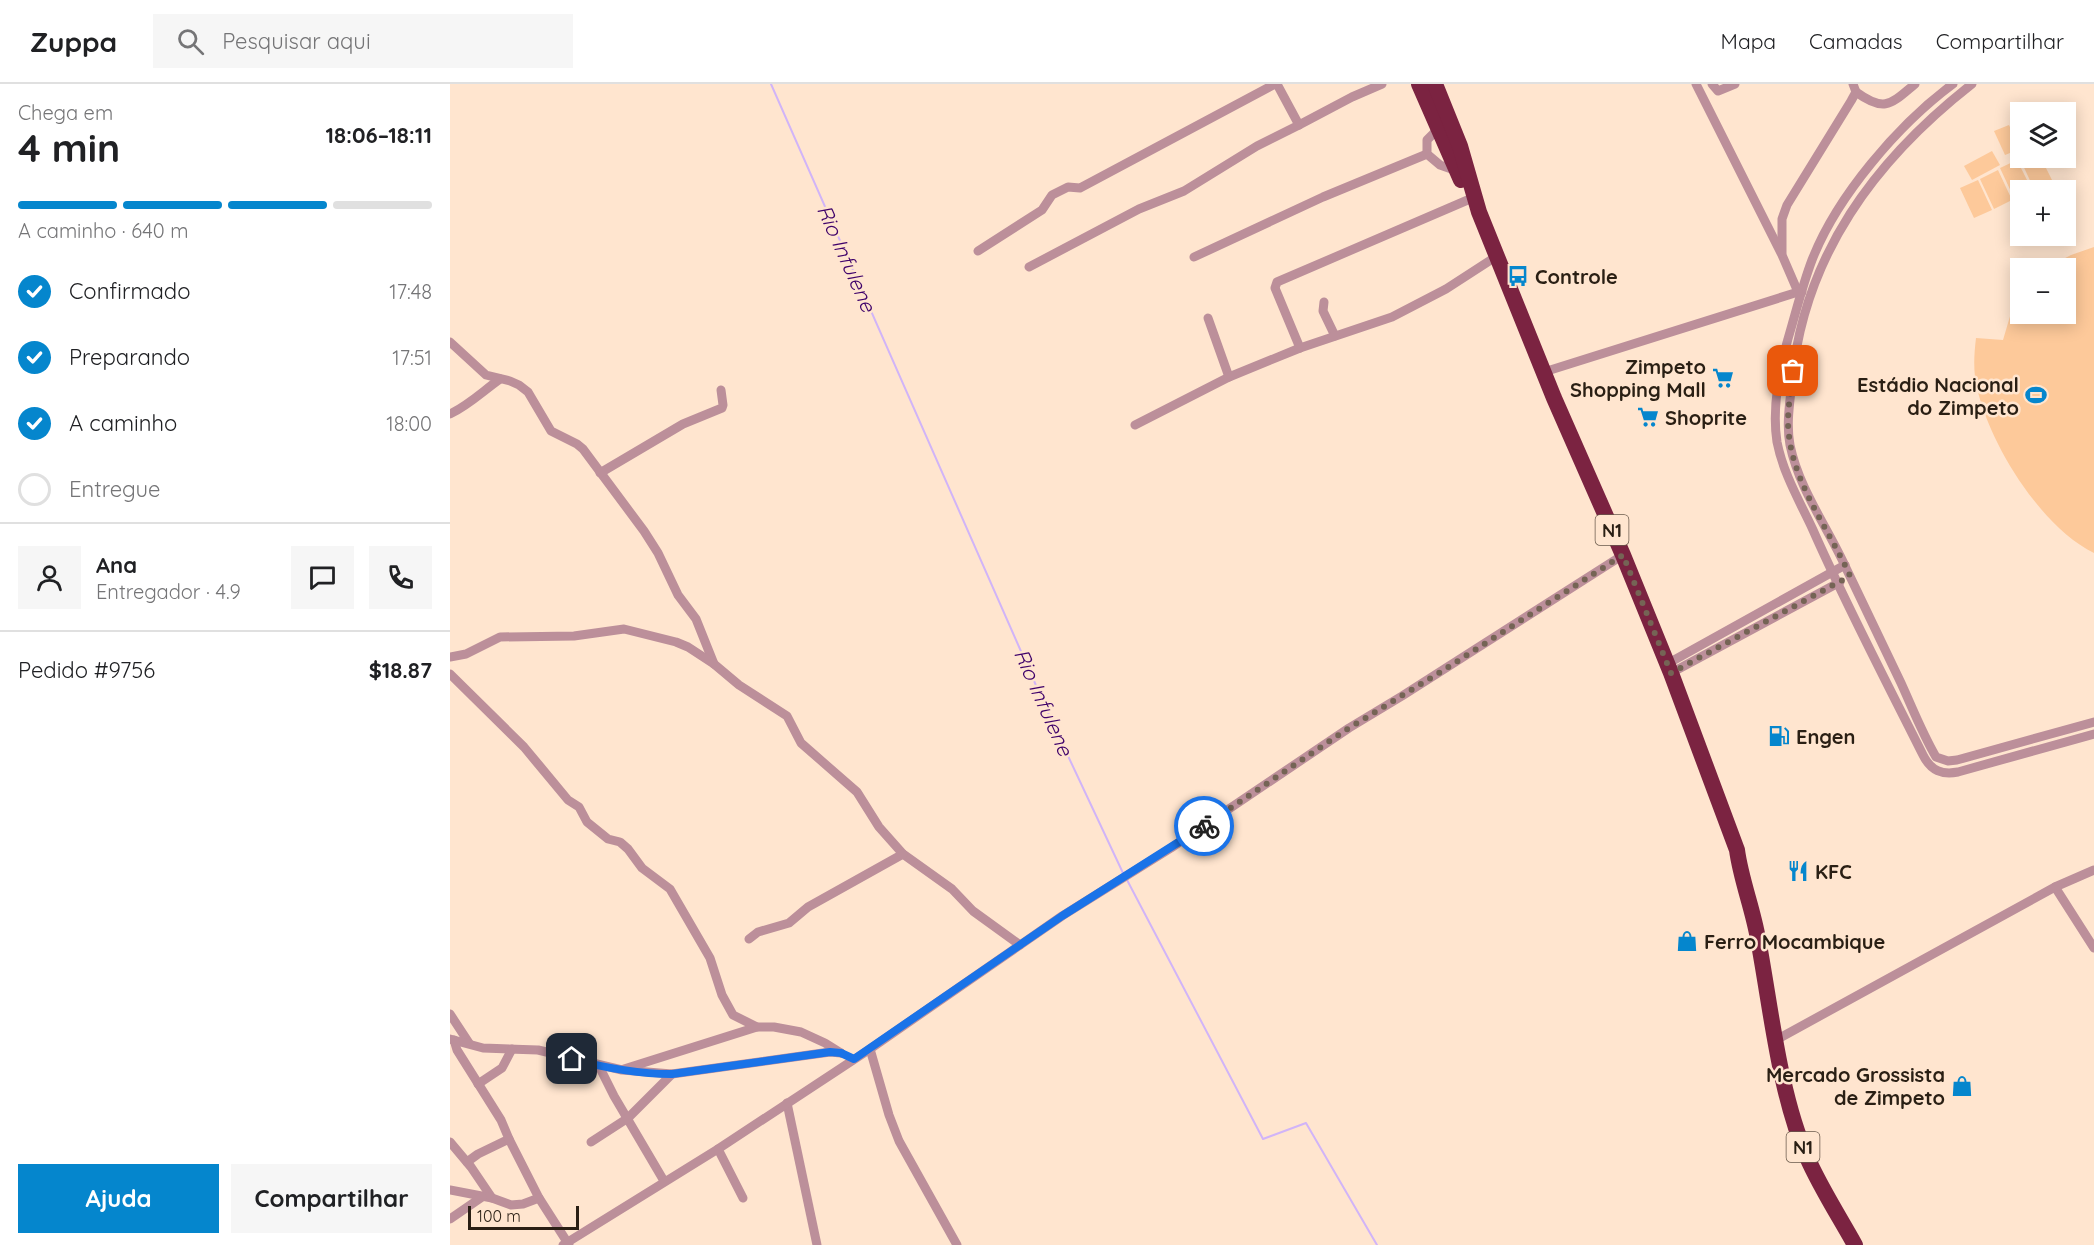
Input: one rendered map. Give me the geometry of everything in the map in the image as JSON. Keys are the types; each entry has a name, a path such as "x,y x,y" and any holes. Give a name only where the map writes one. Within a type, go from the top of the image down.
{"highway":[{"name":"N1","path":"1419,84 1456,171 1475,206 1497,256 1554,398 1623,555 1669,668 1738,858 1754,915 1776,1041 1791,1109 1807,1156 1855,1245"},
{"name":"N1","path":"1435,84 1460,146 1475,206"}],"street":[{"path":"978,251 1042,210 1052,195 1068,187 1080,188 1276,84 1299,125"},
{"path":"1029,267 1139,209 1184,192 1257,146 1382,84"},
{"path":"1696,84 1800,292"},
{"path":"1712,84 1718,91 1735,84"},
{"path":"1782,255 1782,219 1787,205 1841,120 1854,88 1875,103 1887,105 1915,84"},
{"path":"1953,84 1912,121 1858,180 1827,229 1812,259 1800,292 1785,348 1776,412 1777,441 1795,492 1837,584 1923,755 1933,769 1941,773 1959,772 2094,734"},
{"path":"1972,84 1906,142 1867,188 1838,231 1827,253 1809,298 1796,343 1789,419 1791,447 1805,487 1845,565 1936,757 1941,760 1957,760 2094,722"},
{"path":"1438,129 1427,140 1427,154 1440,165 1456,171"},
{"path":"1194,257 1323,197 1427,154"},
{"path":"1300,348 1275,288 1277,282 1475,206"},
{"path":"1135,425 1228,377 1300,348 1392,316 1446,289 1497,256"},
{"path":"1544,372 1800,292"},
{"path":"1324,302 1323,311 1335,336"},
{"path":"1208,318 1228,377"},
{"path":"450,342 488,377 519,385 528,392 551,431 577,444 600,472 658,554 678,595 696,619 714,664"},
{"path":"450,414 462,408 500,379"},
{"path":"600,472 683,424 722,408 721,390"},
{"path":"452,1040 501,1120 539,1198 566,1244 718,1149 870,1049 1020,945 1349,728 1623,555"},
{"path":"1669,668 1845,565"},
{"path":"1669,668 1850,576"},
{"path":"450,657 466,654 500,637 507,636 574,636 624,629 676,642 714,664 739,685 787,716 801,743 857,792 879,827 903,854 952,889 973,911 1020,945"},
{"path":"450,674 524,747 568,800 579,807 587,822 608,839 620,842 642,868 670,889 710,958 722,995 733,1015 757,1027"},
{"path":"749,939 758,932 789,923 808,907 903,854"},
{"path":"1776,1041 2055,887 2094,870"},
{"path":"2055,887 2094,948"},
{"path":"450,1014 469,1043"},
{"path":"730,1035 733,1015"},
{"path":"622,1070 757,1027 774,1027 801,1032 854,1059"},
{"path":"452,1040 483,1048 538,1050 622,1070 672,1074 830,1052 841,1053"},
{"path":"478,1084 502,1068 512,1049"},
{"path":"870,1049 899,1141 957,1245"},
{"path":"599,1066 664,1181"},
{"path":"591,1142 628,1118 672,1074"},
{"path":"787,1103 818,1245"},
{"path":"467,1162 509,1138"},
{"path":"450,1142 467,1162 487,1198"},
{"path":"718,1149 743,1198"},
{"path":"450,1190 511,1205 523,1204 539,1198"},
{"path":"450,1219 487,1198"}],"shaded area":[{"path":"2009,125 2010,153 2005,155 1994,131"},
{"path":"1992,151 2000,165 1972,180 1964,166"},
{"path":"2010,163 2010,168 2021,168 2027,180 2010,180 2010,189 2000,168"},
{"path":"2024,168 2046,168 2052,180 2030,180"},
{"path":"1998,170 2010,196 2010,201 1994,209 1980,179"},
{"path":"1978,180 1992,210 1974,218 1960,188"},
{"name":"Estádio Nacional do Zimpeto","path":"2094,247 2094,553 2074,541 2055,524 2020,482 1993,434 1976,382 1974,363 1976,338 2003,340 2010,316 2010,324 2076,324 2076,258 2065,258"}],"waterway":[{"name":"Rio Infulene","path":"771,84 1053,724 1123,873"},
{"name":"Rio Infulene","path":"1126,878 1263,1139 1306,1123 1377,1245"}],"way so far":[{"path":"1204,826 1349,728 1623,555 1671,673 1850,576 1801,478 1791,447 1789,419 1793,371"}],"place":[{"name":"Controle","path":"1518,276"},
{"name":"Zimpeto Shopping Mall","path":"1723,378"},
{"name":"Estádio Nacional do Zimpeto","path":"2036,395"},
{"name":"Shoprite","path":"1648,417"},
{"name":"Engen","path":"1779,736"},
{"name":"KFC","path":"1798,871"},
{"name":"Ferro Mocambique","path":"1687,941"},
{"name":"Mercado Grossista de Zimpeto","path":"1962,1086"}],"route":[{"path":"572,1059 622,1070 672,1074 830,1052 848,1055 854,1059 1062,916 1204,826"}]}
